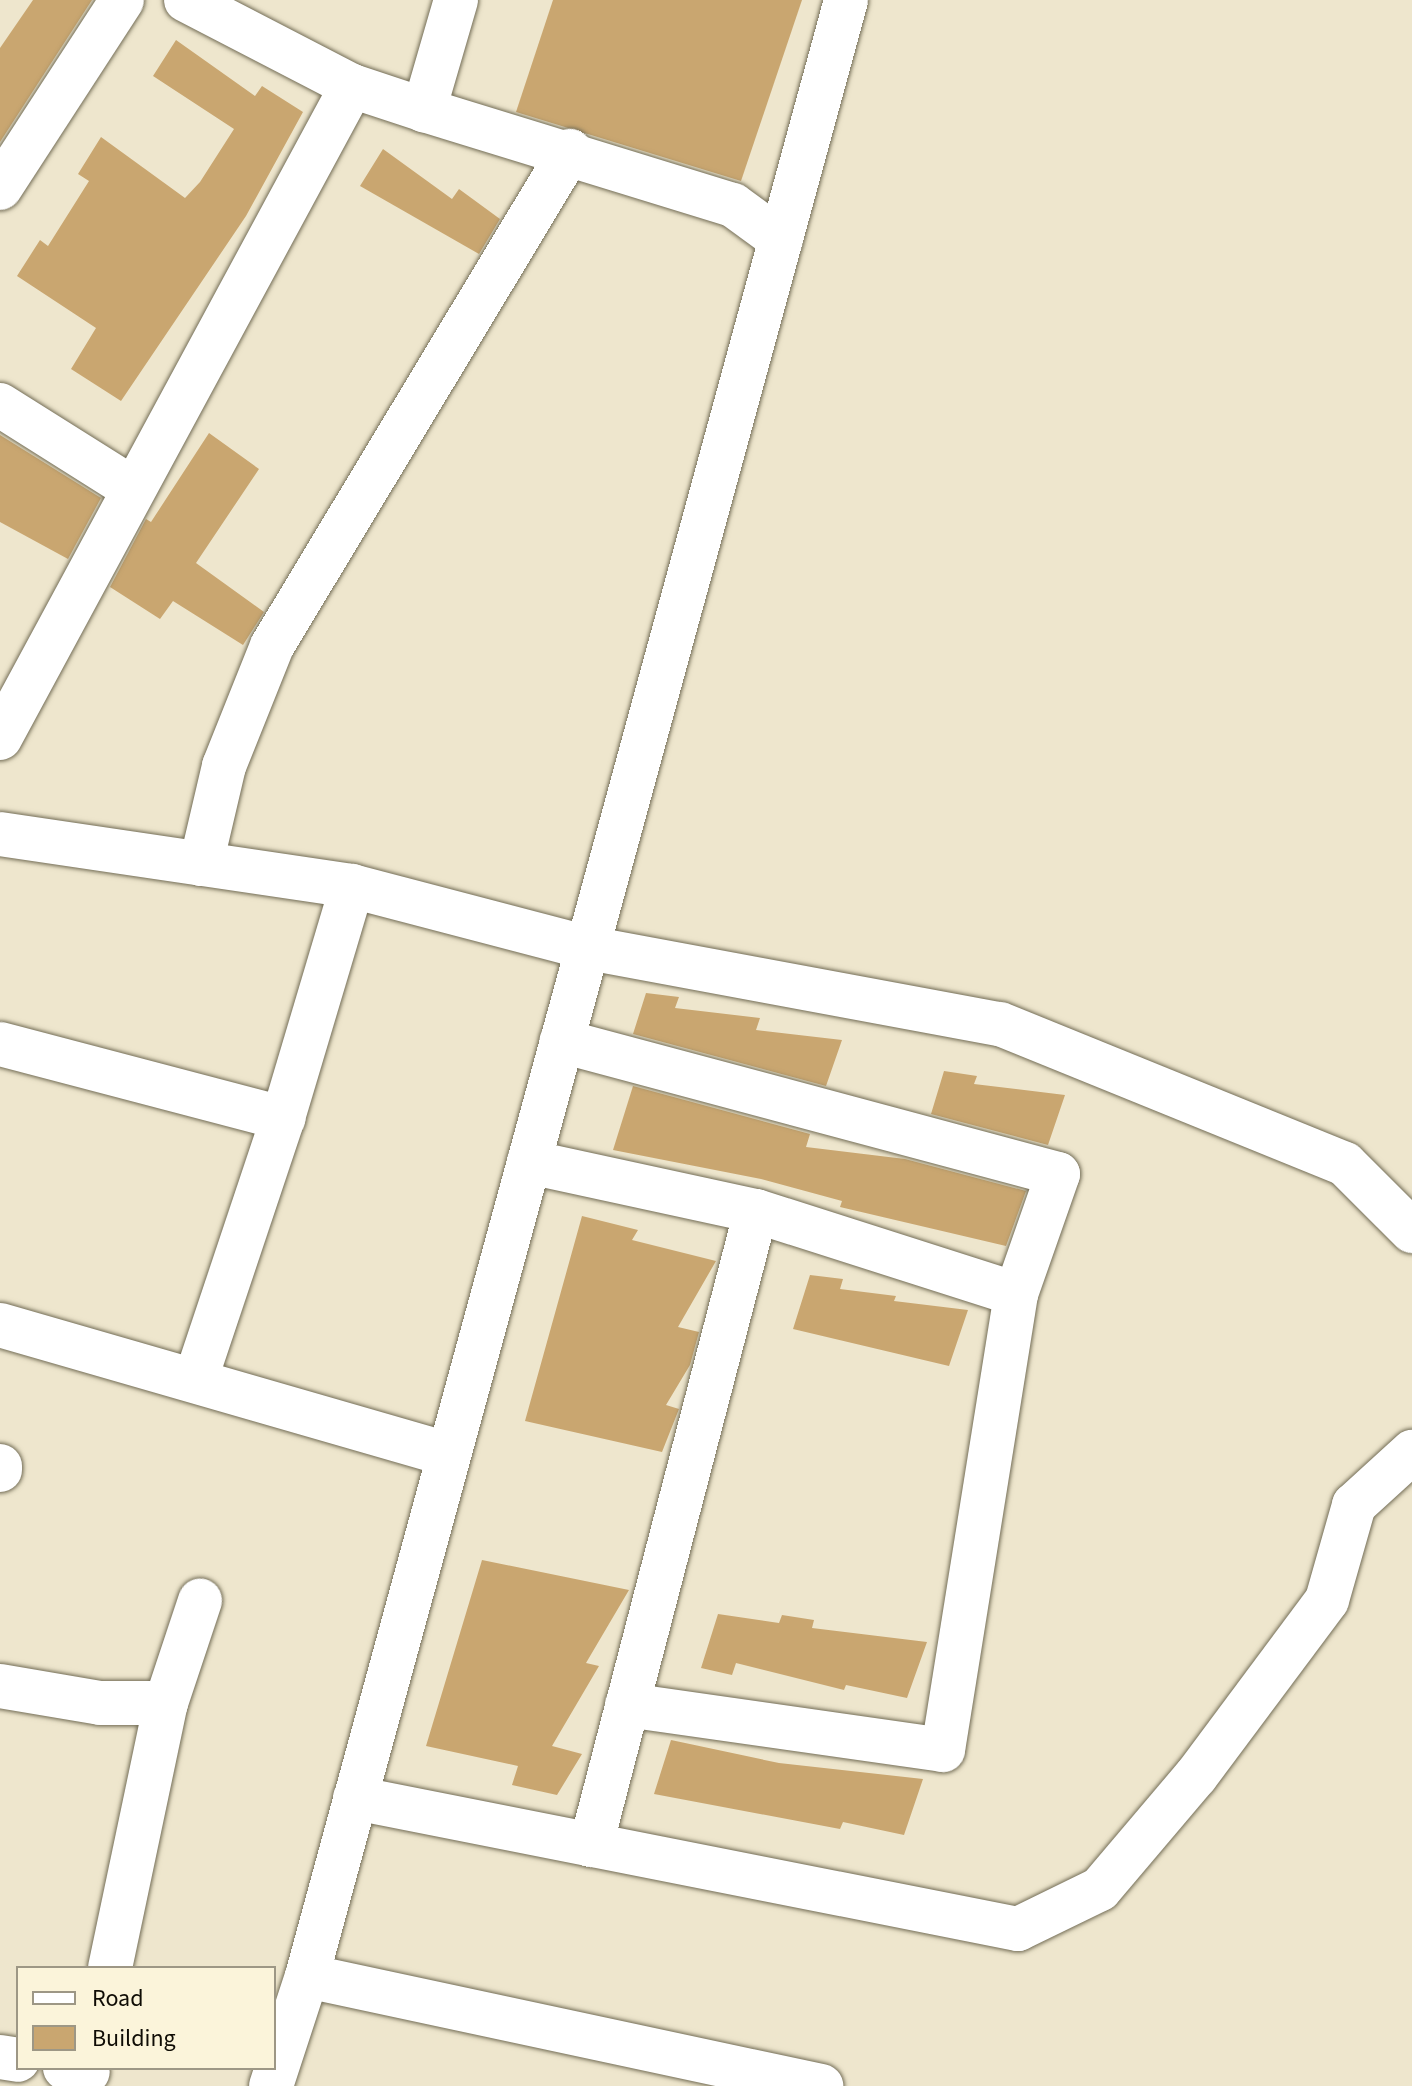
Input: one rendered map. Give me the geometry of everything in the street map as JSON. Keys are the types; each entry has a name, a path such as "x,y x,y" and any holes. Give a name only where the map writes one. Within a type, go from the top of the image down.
{"street":[{"path":"0,188 122,0"},
{"path":"186,0 352,86 424,110 570,151 733,205 781,240"},
{"path":"424,110 456,0"},
{"path":"271,2086 307,1976 846,0"},
{"path":"0,738 132,488 352,86"},
{"path":"201,864 224,766 272,646 570,151"},
{"path":"0,405 132,488"},
{"path":"0,834 352,886 588,948 1000,1024 1345,1164 1412,1231"},
{"path":"196,1378 283,1118 352,886"},
{"path":"562,1041 1058,1174 1016,1294 943,1750 627,1705"},
{"path":"0,1044 283,1118"},
{"path":"529,1162 756,1211 1016,1294"},
{"path":"591,1845 756,1211"},
{"path":"0,1325 196,1378 449,1455"},
{"path":"355,1798 1018,1929 1100,1889 1196,1776 1327,1600 1354,1505 1412,1452"},
{"path":"110,1966 166,1703 200,1601"},
{"path":"0,1686 100,1703 166,1703"},
{"path":"307,1976 821,2086"}],"building":[{"path":"33,0 92,0 0,142 0,48"},
{"path":"553,0 802,0 741,181 516,112"},
{"path":"176,40 255,96 262,86 303,112 246,216 121,401 71,369 96,328 17,276 40,240 48,246 89,181 78,174 101,137 185,198 200,182 234,129 153,76"},
{"path":"383,149 452,199 459,189 500,219 479,254 360,186"},
{"path":"209,433 259,469 196,563 264,612 243,645 173,601 160,619 110,587 146,519 151,522"},
{"path":"0,435 101,498 68,559 0,522"},
{"path":"646,993 679,997 675,1008 760,1018 756,1030 842,1040 826,1086 633,1034"},
{"path":"944,1071 977,1076 974,1084 1065,1095 1048,1145 931,1114"},
{"path":"633,1086 810,1134 806,1147 905,1159 1026,1191 1006,1246 840,1207 842,1201 761,1179 613,1150"},
{"path":"582,1216 638,1230 632,1240 716,1261 678,1327 699,1332 690,1365 666,1405 679,1409 662,1452 525,1421"},
{"path":"810,1275 843,1279 840,1289 896,1296 894,1301 968,1310 949,1366 793,1329"},
{"path":"482,1560 629,1590 586,1663 599,1666 552,1746 582,1754 557,1795 512,1785 518,1766 426,1746"},
{"path":"718,1614 779,1623 782,1615 814,1620 812,1628 927,1642 907,1698 846,1685 844,1690 736,1663 732,1675 701,1668"},
{"path":"671,1740 779,1763 923,1779 904,1835 843,1822 840,1829 654,1794"}]}
